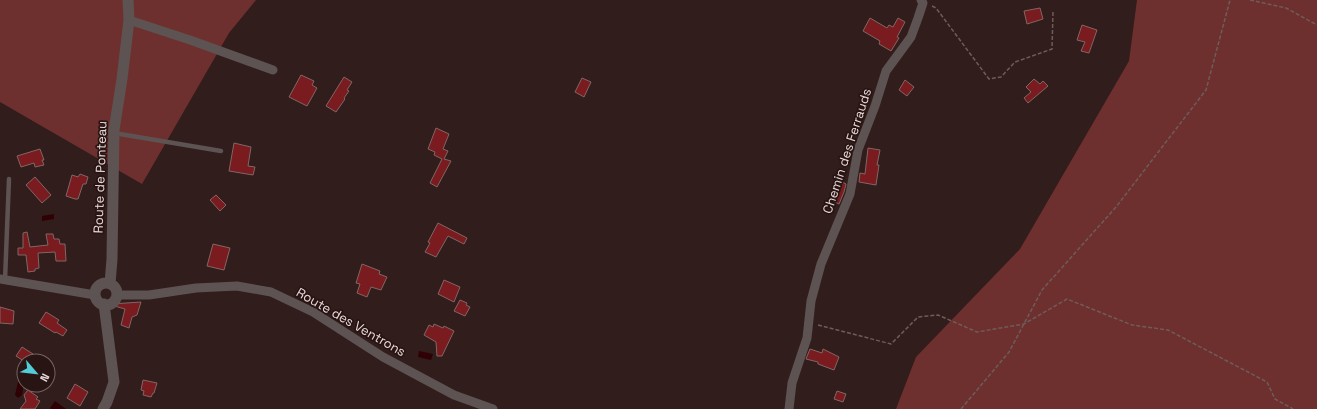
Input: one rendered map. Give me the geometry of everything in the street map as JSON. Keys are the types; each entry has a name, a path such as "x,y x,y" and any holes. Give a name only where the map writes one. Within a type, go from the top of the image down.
{"street":[{"name":"Route de Ponteau","path":"110,284 112,259 114,133 129,20 128,0"},
{"name":"Chemin des Ferrauds","path":"789,409 792,383 807,338 811,301 821,264 850,194 858,150 875,106 886,71 911,37 922,1"},
{"path":"129,20 273,70"},
{"path":"2,279 95,295"},
{"path":"104,283 110,284 116,290 117,295 114,302 104,304 99,302 95,295 96,289 104,283"},
{"name":"Route des Ventrons","path":"117,295 149,295 196,288 237,286 271,292 313,312 383,357 454,394 493,409"},
{"path":"103,409 114,382 104,304"}],"lane":[{"path":"114,133 221,151"},
{"path":"2,279 9,179"}],"path":[{"path":"961,409 1009,352 1042,290 1116,207 1206,90 1230,0"},
{"path":"1250,0 1286,8 1317,25"},
{"path":"922,1 936,8 989,79 1002,77 1015,62 1052,49 1053,12"},
{"path":"809,322 891,344 918,317 938,315 977,332 1024,324 1067,299 1132,325 1168,330 1267,382 1275,399 1293,409"}],"shaded area":[{"path":"0,0 256,0 229,33 142,184 0,102"},
{"path":"1137,0 1317,0 1317,409 896,409 916,357 1020,249 1129,61"},
{"path":"54,214 54,219 42,221 42,216"},
{"path":"419,351 433,354 431,360 418,357"},
{"path":"16,391 16,393 22,393 18,398 15,395"},
{"path":"55,401 66,409 51,409 50,408"}],"building":[{"path":"1040,8 1043,19 1027,24 1024,11"},
{"path":"870,18 887,28 889,25 893,27 898,18 905,22 897,37 899,38 891,51 879,44 880,41 863,31"},
{"path":"1082,25 1097,30 1089,53 1081,51 1085,42 1077,40"},
{"path":"301,75 314,81 312,85 317,88 307,106 289,97"},
{"path":"344,77 352,82 347,90 349,91 344,98 345,99 336,112 326,106"},
{"path":"582,78 591,82 584,97 575,92"},
{"path":"1034,79 1040,84 1043,81 1048,86 1028,103 1024,98 1031,92 1026,87"},
{"path":"905,80 914,87 907,96 899,90"},
{"path":"436,128 449,134 443,149 448,151 444,159 451,161 437,187 430,183 442,159 434,155 435,152 428,149"},
{"path":"234,143 251,147 248,166 255,167 253,175 229,171"},
{"path":"868,148 880,150 877,165 879,165 876,185 859,182 860,173 865,174"},
{"path":"40,149 44,160 42,160 44,165 35,167 34,163 21,167 17,156"},
{"path":"80,174 88,177 86,184 83,184 78,199 66,196 72,175 78,177"},
{"path":"35,177 51,195 42,203 26,185"},
{"path":"840,181 846,184 839,204 833,201"},
{"path":"216,195 226,205 220,211 210,200"},
{"path":"438,223 467,238 464,244 448,236 436,257 425,252 430,243 428,242"},
{"path":"27,232 30,247 48,245 46,234 53,234 54,239 59,239 60,244 65,244 66,261 56,261 55,252 38,253 39,268 35,269 35,271 28,272 26,255 18,255 18,248 23,248 23,233"},
{"path":"213,244 230,248 224,270 207,266"},
{"path":"362,264 380,271 379,274 387,277 381,290 371,287 367,297 357,293 360,284 356,283"},
{"path":"444,280 460,287 454,302 438,294"},
{"path":"460,300 467,303 466,305 470,307 465,316 454,311"},
{"path":"141,302 137,315 132,317 129,328 121,325 125,309 111,304"},
{"path":"0,307 14,311 13,324 0,323"},
{"path":"46,312 59,320 57,323 67,330 63,336 39,323"},
{"path":"434,324 443,328 444,326 454,331 442,356 437,356 436,342 424,335 429,325 433,327"},
{"path":"22,347 31,353 18,353"},
{"path":"810,349 822,353 823,349 839,357 834,370 818,364 818,362 806,359"},
{"path":"143,380 157,383 151,397 143,395 144,391 141,390"},
{"path":"75,384 88,392 80,406 67,398"},
{"path":"837,391 846,394 843,402 834,399"},
{"path":"26,393 32,393 38,397 36,399 40,401 35,409 20,409 26,401 24,395"}]}
